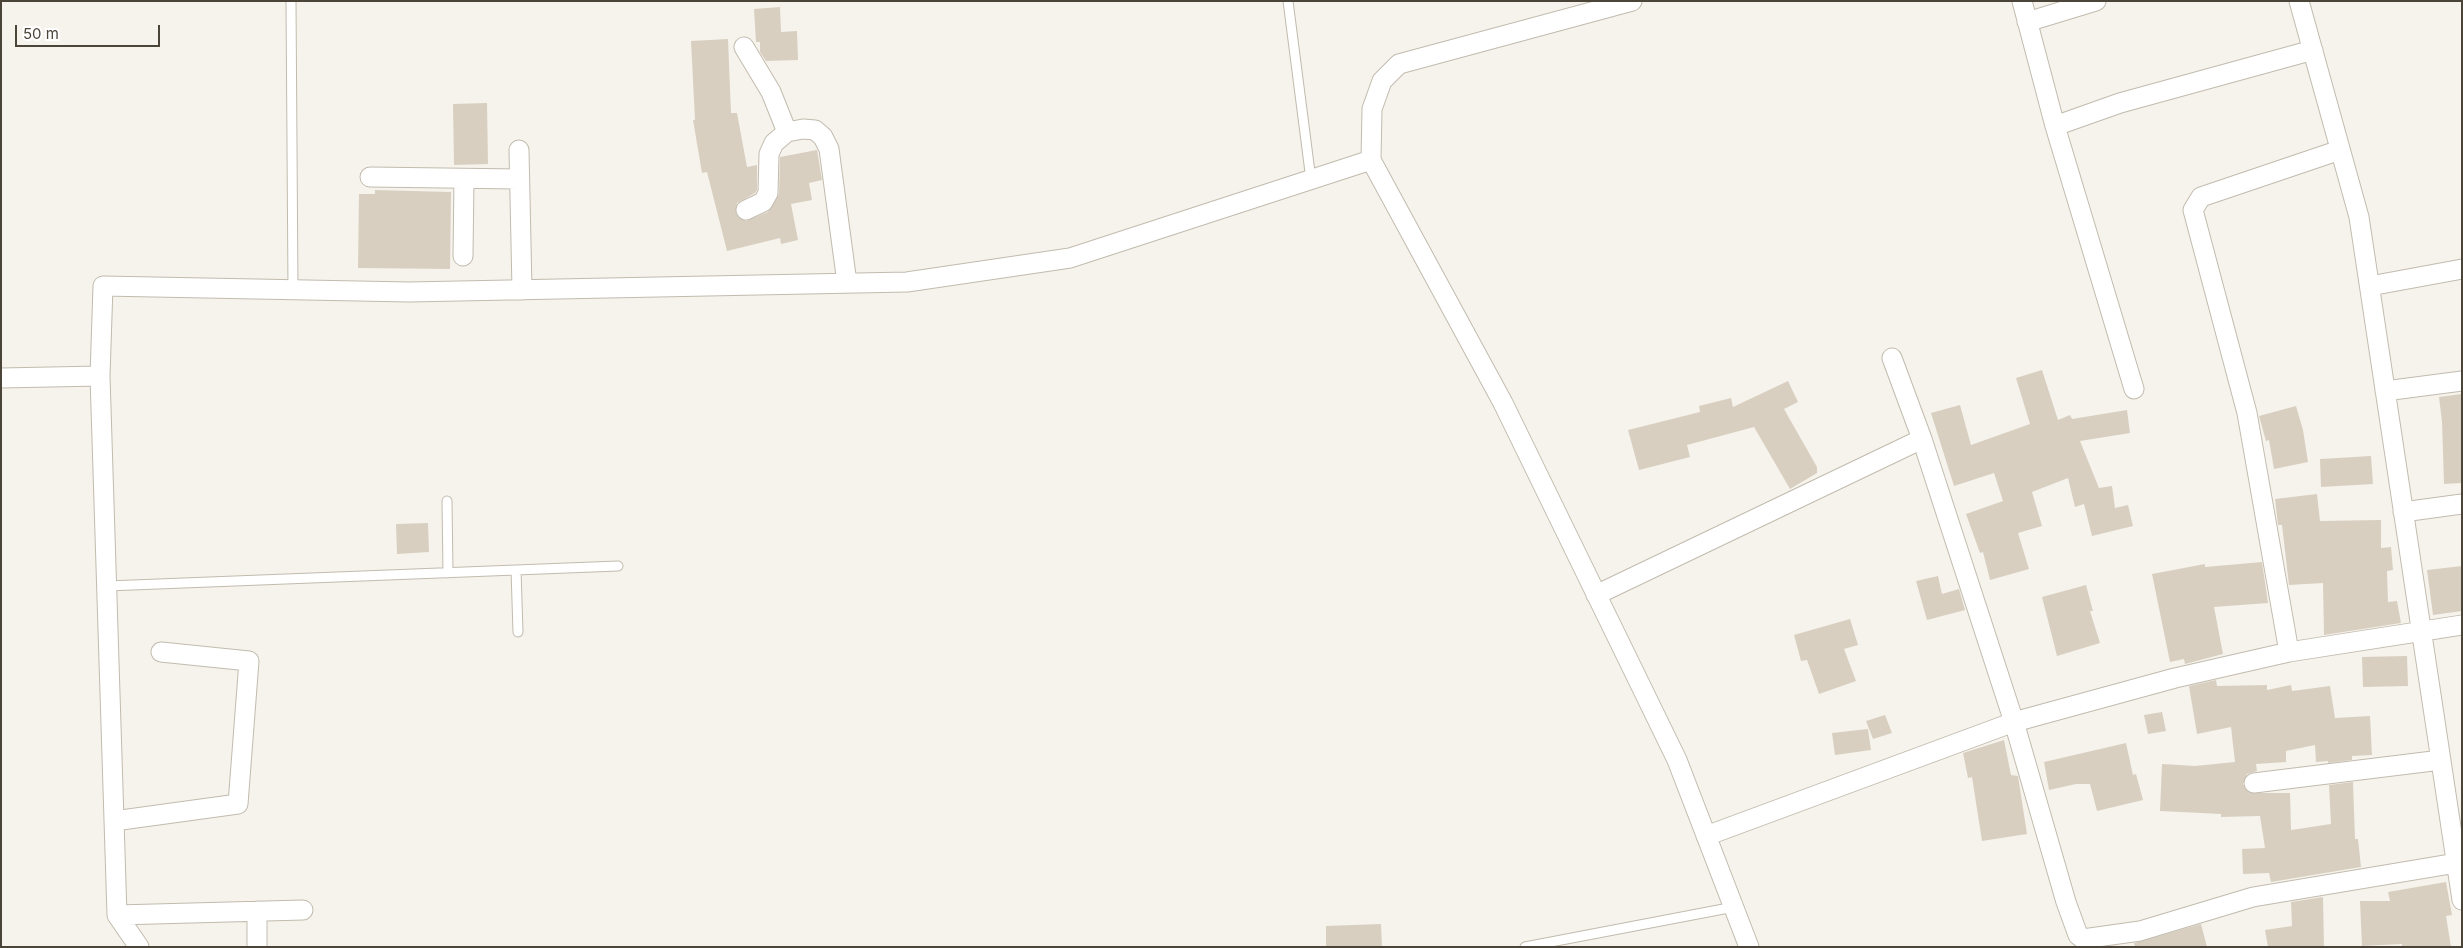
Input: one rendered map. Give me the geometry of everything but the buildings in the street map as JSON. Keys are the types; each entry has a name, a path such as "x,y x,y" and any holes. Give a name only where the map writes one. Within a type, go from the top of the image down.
{"street":[{"path":"1632,1 1399,64 1382,80 1372,109 1371,160 1504,403 1677,760 1749,947"},
{"path":"2022,1 2056,126 2134,389"},
{"path":"2027,22 2096,1"},
{"path":"2300,1 2359,217 2421,631 2459,862 2462,900"},
{"path":"744,47 771,92 788,132"},
{"path":"2056,126 2120,103 2313,50"},
{"path":"746,210 763,202 768,193 769,154 774,143 788,132 803,129 815,130 823,138 828,149 847,283"},
{"path":"519,150 522,290"},
{"path":"2289,652 2247,412 2193,210 2202,197 2340,150"},
{"path":"139,947 117,915 100,376 103,286 409,292 907,282 1070,258 1371,160"},
{"path":"370,178 519,179"},
{"path":"463,256 464,179"},
{"path":"2370,286 2462,270"},
{"path":"1892,358 1922,439 2014,722 2066,902 2078,935 2083,939 2140,931 2253,896 2459,862"},
{"path":"1,378 100,376"},
{"path":"2385,391 2462,380"},
{"path":"1596,595 1922,439"},
{"path":"2403,512 2462,504"},
{"path":"1706,836 2014,722 2175,678 2289,652 2462,625"},
{"path":"114,821 238,804 249,661 160,652"},
{"path":"2254,783 2441,760"},
{"path":"117,915 303,910"},
{"path":"257,911 257,947"}],"lane":[{"path":"291,1 293,290"},
{"path":"1288,1 1311,180"},
{"path":"447,501 448,573"},
{"path":"106,586 618,566"},
{"path":"516,570 518,632"},
{"path":"1525,947 1734,907"}]}
